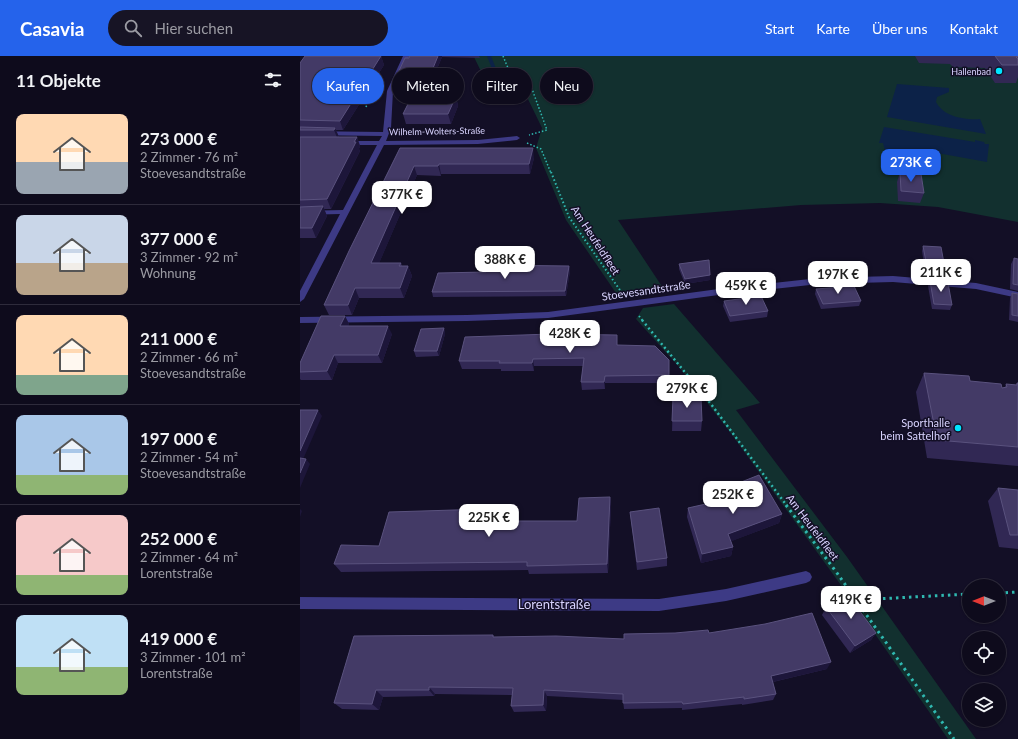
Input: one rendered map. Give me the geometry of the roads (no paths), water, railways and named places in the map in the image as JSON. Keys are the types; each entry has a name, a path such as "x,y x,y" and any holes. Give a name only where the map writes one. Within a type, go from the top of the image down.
{"street":[{"name":"Wilhelm-Wolters-Straße","path":"300,299 386,134 390,107 390,91 406,56"},
{"path":"300,133 386,134"},
{"name":"Wilhelm-Wolters-Straße","path":"339,143 478,142 517,138"},
{"path":"300,213 345,212"},
{"name":"Stoevesandtstraße","path":"300,320 467,318 548,315 726,291 826,280 893,279 976,286 1018,295"},
{"name":"Lorentstraße","path":"300,603 659,605 726,596 806,577"}],"water":[{"path":"897,84 949,88 949,92 937,97 936,102 940,107 949,114 961,118 980,119 986,134 887,117"},
{"path":"884,127 975,142 975,140 984,142 985,144 989,144 987,162 915,149 908,156 886,155 883,143 879,143"}],"waterway":[{"path":"489,56 494,68"}],"place":[{"name":"Hallenbad","path":"999,71"},
{"name":"Sporthalle beim Sattelhof","path":"958,428"}]}
